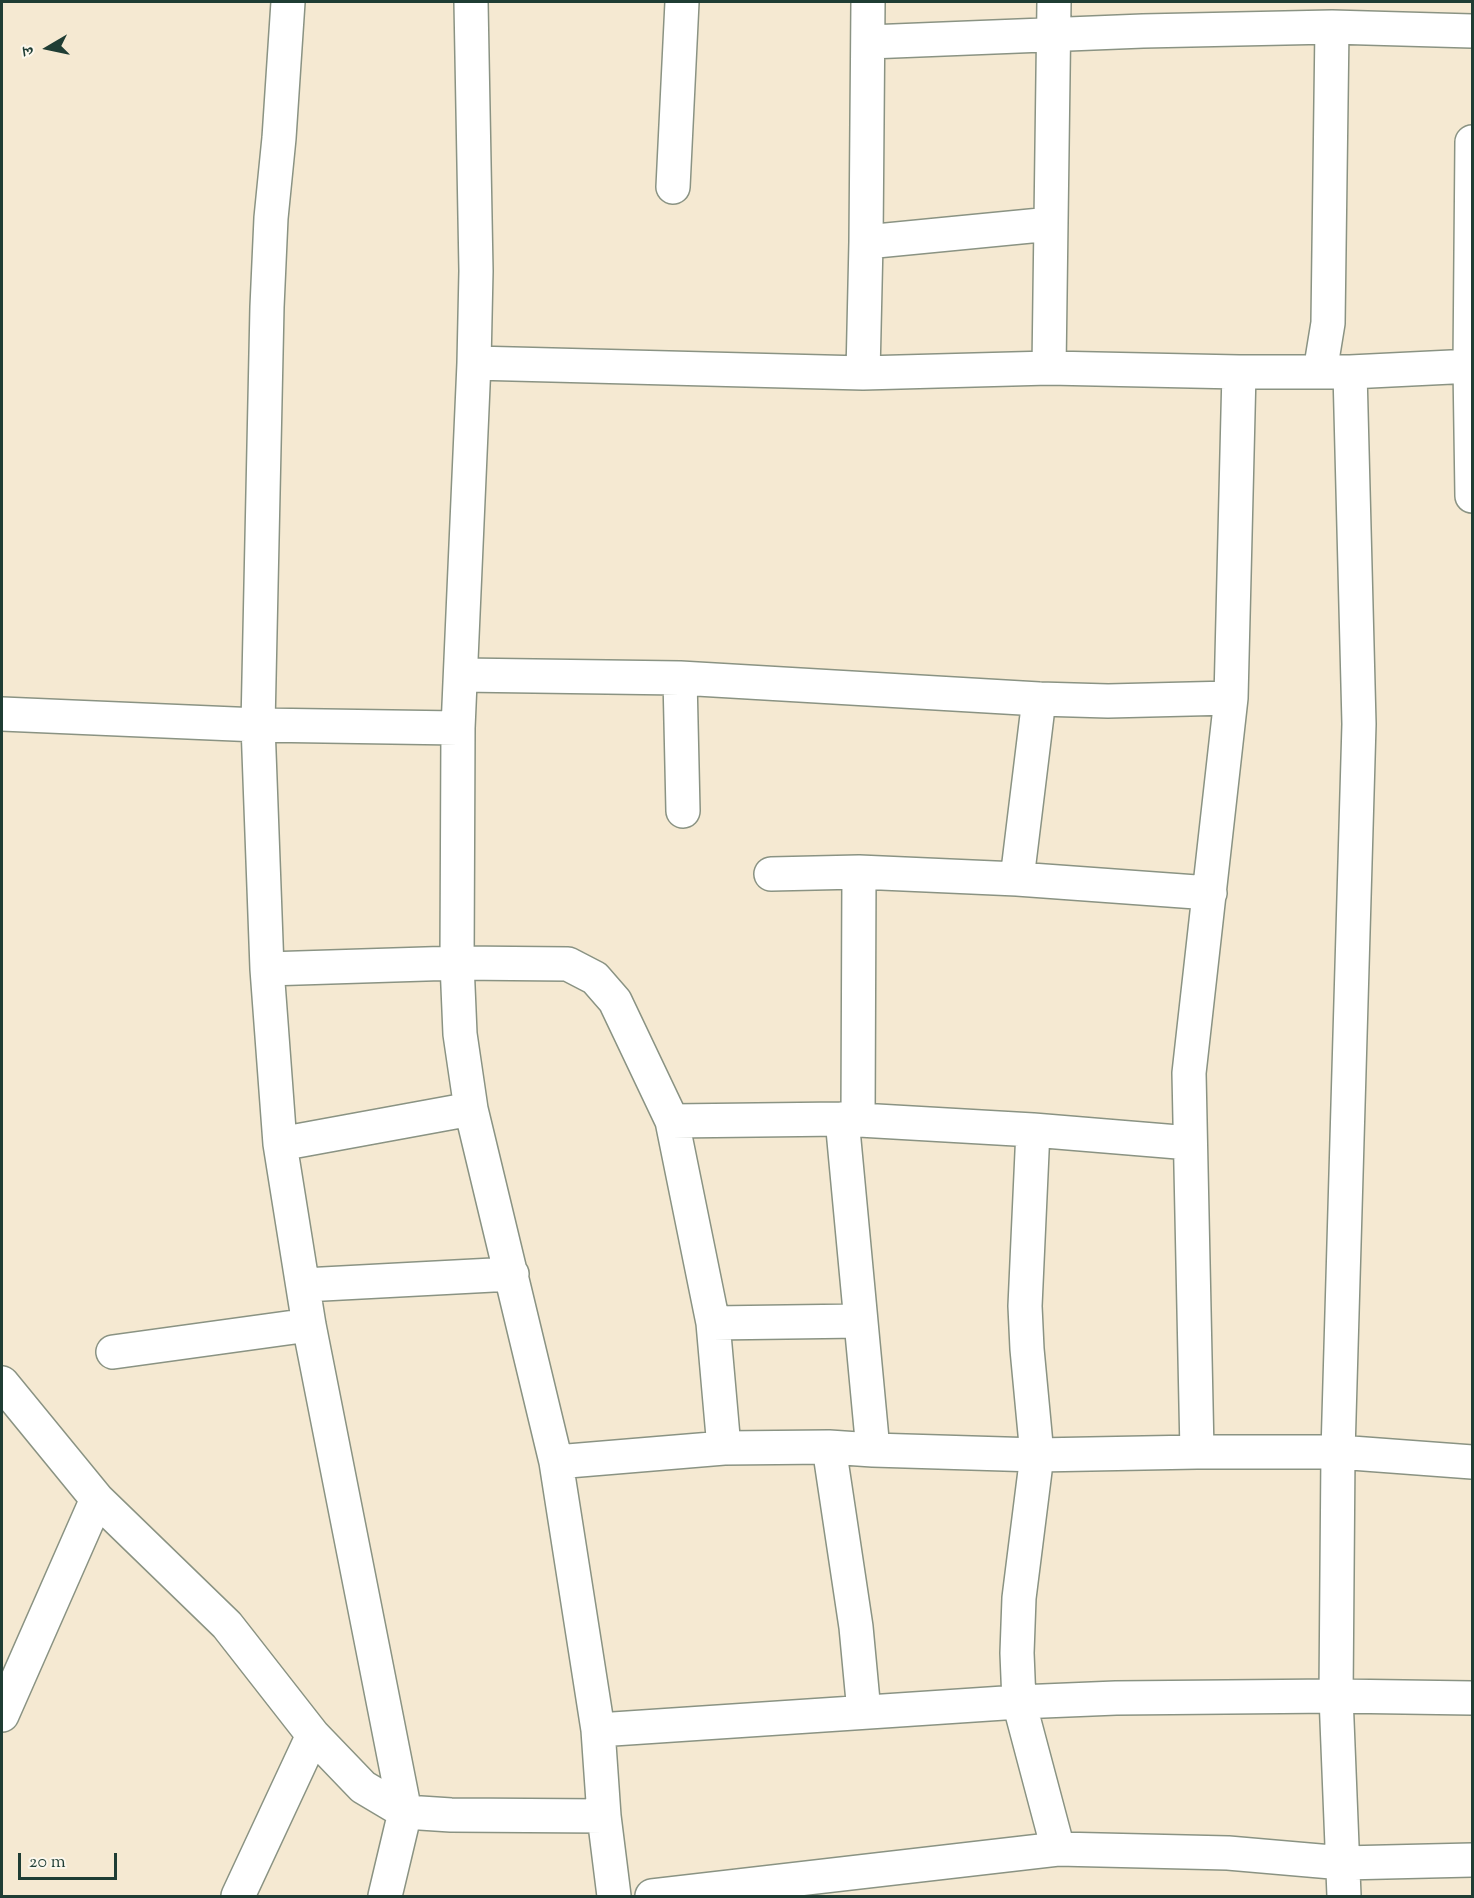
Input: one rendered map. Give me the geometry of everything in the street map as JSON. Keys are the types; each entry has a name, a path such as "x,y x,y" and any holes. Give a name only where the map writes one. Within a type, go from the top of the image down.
{"street":[{"path":"288,2 271,218 266,331 258,725 267,969 280,1144 309,1325 405,1812 385,1896"},
{"path":"471,2 476,271 458,728 459,1034 471,1109 556,1462 598,1730 604,1816 614,1896"},
{"path":"673,187 682,2"},
{"path":"863,374 868,2"},
{"path":"1049,368 1054,2"},
{"path":"869,42 1332,27 1473,31"},
{"path":"1332,27 1328,323 1335,372 1359,724 1338,1452 1336,1696 1344,1896"},
{"path":"1473,142 1471,366 1473,496"},
{"path":"866,242 1051,224"},
{"path":"474,363 863,374 1049,368 1335,372 1471,366"},
{"path":"1197,1452 1189,1072 1231,698 1239,372"},
{"path":"461,675 680,678 1040,699 1108,701 1231,698"},
{"path":"680,678 683,811"},
{"path":"1017,879 1040,699"},
{"path":"2,714 258,725 458,728"},
{"path":"771,874 859,872 1017,879 1210,893"},
{"path":"859,872 850,1119 860,1321 873,1450"},
{"path":"267,969 457,963 568,964 595,978 615,1001 672,1121 713,1323 724,1448"},
{"path":"280,1144 471,1109"},
{"path":"672,1121 850,1119 1033,1130 1190,1143"},
{"path":"1033,1130 1025,1306 1037,1455 1019,1598 1017,1653 1020,1702 1058,1850"},
{"path":"304,1285 512,1274"},
{"path":"713,1323 860,1321"},
{"path":"113,1352 309,1325"},
{"path":"2,1383 97,1499 227,1625 313,1735 363,1787 405,1812 451,1815 604,1816"},
{"path":"556,1462 724,1448 829,1446 873,1450 1037,1455 1338,1452 1473,1462"},
{"path":"829,1446 856,1627 864,1712"},
{"path":"2,1715 97,1499"},
{"path":"598,1730 1020,1702 1116,1698 1336,1696 1473,1698"},
{"path":"238,1896 313,1735"},
{"path":"652,1896 1058,1850 1228,1853 1342,1863 1473,1860"}]}
